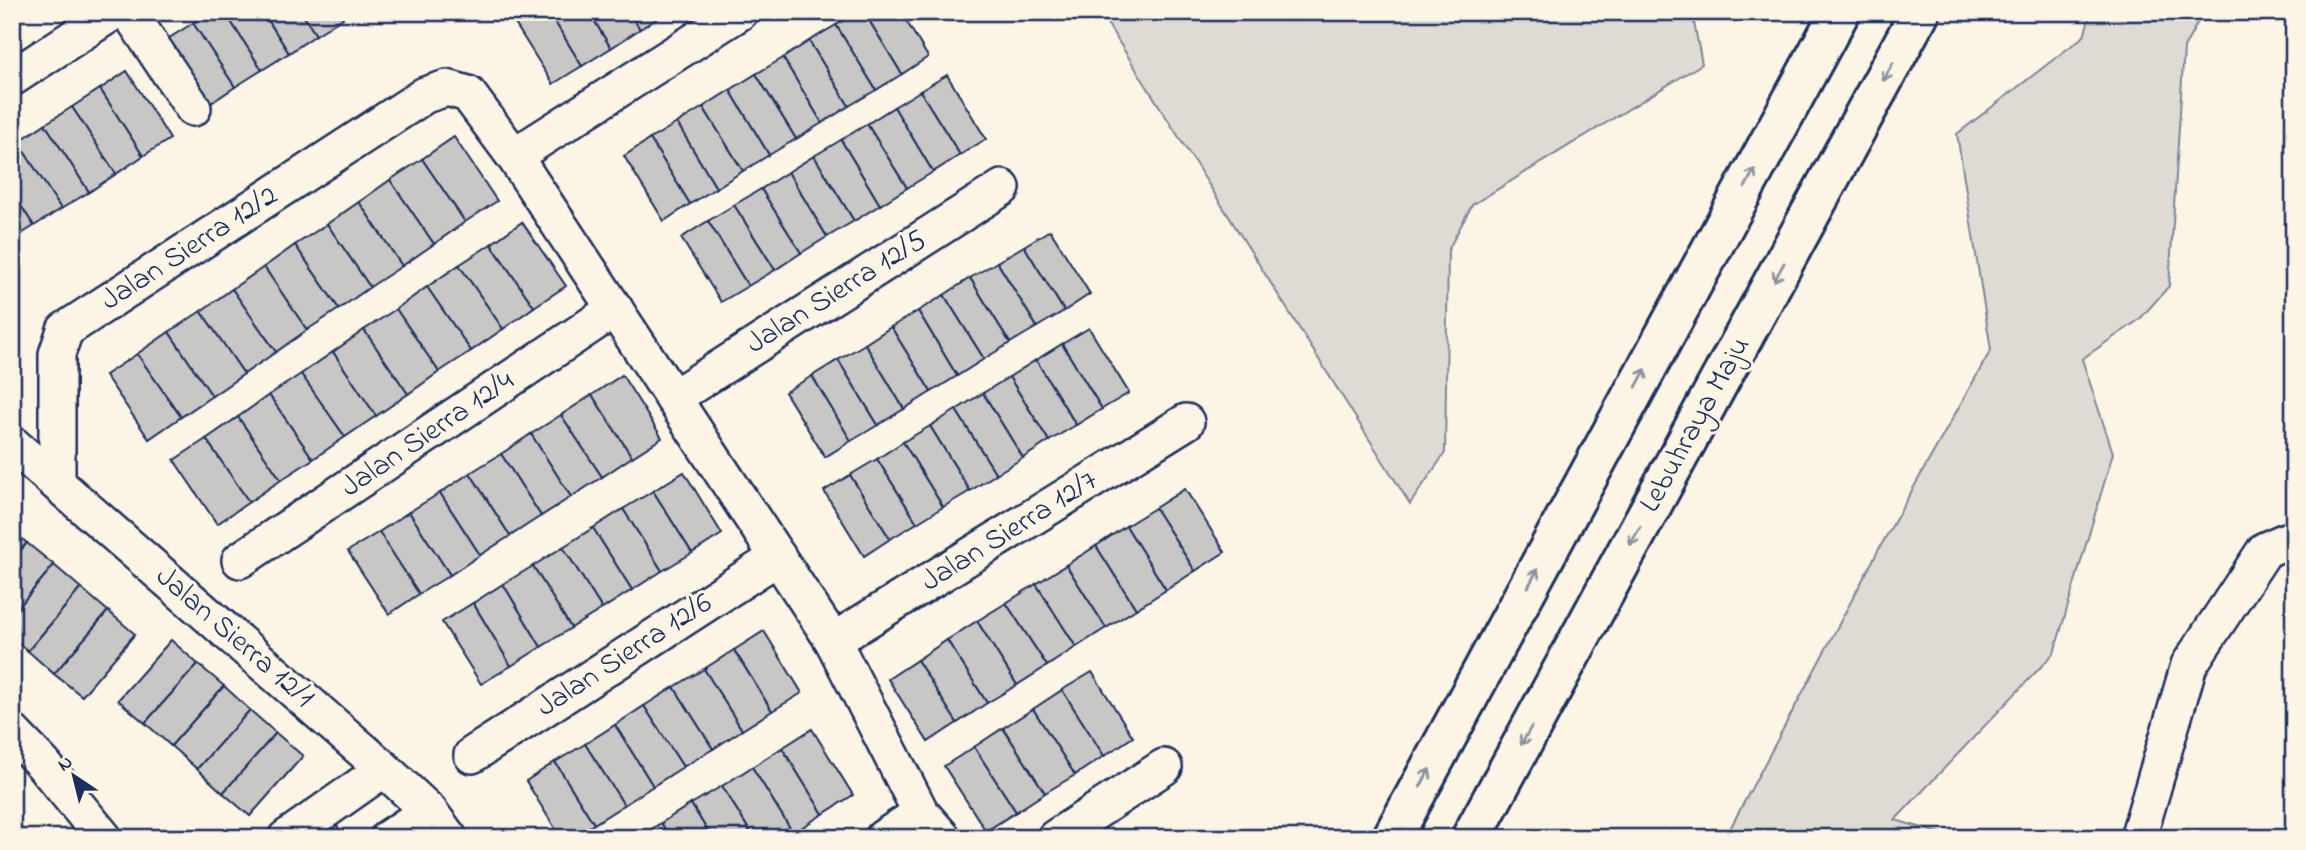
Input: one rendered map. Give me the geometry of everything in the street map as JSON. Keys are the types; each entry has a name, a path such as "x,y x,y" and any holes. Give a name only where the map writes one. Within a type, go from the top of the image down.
{"highway":[{"path":"1392,838 1840,12"},
{"name":"Lebuhraya Maju","path":"1471,838 1920,12"}],"street":[{"path":"12,78 113,12"},
{"path":"129,12 193,108"},
{"path":"740,12 514,156 833,641 932,826 883,838"},
{"name":"Jalan Sierra 12/2","path":"57,483 57,354 65,330 425,95 447,88 468,94 514,156"},
{"name":"Jalan Sierra 12/5","path":"673,398 1002,188"},
{"name":"Jalan Sierra 12/4","path":"240,561 615,309"},
{"name":"Jalan Sierra 12/7","path":"833,641 1186,422"},
{"name":"Jalan Sierra 12/1","path":"12,444 384,769 439,825"},
{"path":"2138,838 2189,665 2265,550 2286,541 2294,542"},
{"name":"Jalan Sierra 12/6","path":"472,755 778,557"},
{"path":"12,732 43,764 104,838"},
{"path":"1055,838 1164,766"},
{"path":"306,832 384,769"},
{"path":"388,838 439,825"}],"shaded area":[{"path":"1100,12 1692,12 1702,64 1472,205 1448,250 1445,453 1410,504"},
{"path":"2091,12 2203,12 2184,48 2169,286 2140,319 2082,359 2113,453 2054,653 1895,820 1957,838 1725,838 1879,549 1991,350 1957,134 2084,36"}],"building":[{"path":"209,12 225,12 262,70 235,87 193,23"},
{"path":"225,12 263,12 289,53 262,70"},
{"path":"263,12 301,12 316,35 289,53"},
{"path":"301,12 339,12 343,18 316,35"},
{"path":"549,12 582,66 553,84 509,14"},
{"path":"549,12 589,12 611,48 582,66"},
{"path":"589,12 629,12 640,29 611,48"},
{"path":"629,12 668,12 640,29"},
{"path":"857,12 864,12 902,74 876,90 836,25"},
{"path":"864,12 901,12 928,57 902,74"},
{"path":"193,23 235,87 208,105 166,40"},
{"path":"836,25 876,90 849,106 809,41"},
{"path":"809,41 849,106 822,123 783,58"},
{"path":"783,58 822,123 796,139 756,74"},
{"path":"127,71 170,139 143,156 100,89"},
{"path":"756,74 796,139 769,155 730,90"},
{"path":"947,75 986,139 960,155 920,91"},
{"path":"100,89 143,156 116,174 72,107"},
{"path":"730,90 769,155 743,171 703,107"},
{"path":"920,91 960,155 933,172 894,107"},
{"path":"72,107 116,174 89,192 45,124"},
{"path":"703,107 743,171 716,188 677,123"},
{"path":"894,107 933,172 907,188 867,124"},
{"path":"677,123 716,188 690,204 650,139"},
{"path":"45,124 89,192 61,209 18,142"},
{"path":"867,124 907,188 880,205 841,140"},
{"path":"454,137 497,201 465,222 422,159"},
{"path":"650,139 690,204 664,221 624,156"},
{"path":"841,140 880,205 854,221 814,156"},
{"path":"18,142 61,209 34,226 12,192 12,146"},
{"path":"814,156 854,221 827,237 788,172"},
{"path":"422,159 465,222 434,244 390,180"},
{"path":"788,172 827,237 801,253 761,189"},
{"path":"390,180 434,244 402,266 359,202"},
{"path":"761,189 801,253 775,270 734,205"},
{"path":"12,192 34,226 12,240"},
{"path":"359,202 402,266 370,287 327,224"},
{"path":"734,205 775,270 748,286 708,221"},
{"path":"708,221 748,286 721,302 681,238"},
{"path":"522,222 566,286 534,307 491,244"},
{"path":"327,224 370,287 339,309 295,245"},
{"path":"1050,230 1090,294 1064,311 1024,246"},
{"path":"491,244 534,307 503,329 459,265"},
{"path":"295,245 339,309 307,330 264,267"},
{"path":"1024,246 1064,311 1037,327 997,262"},
{"path":"997,262 1037,327 1010,343 970,278"},
{"path":"459,265 503,329 471,351 427,287"},
{"path":"264,267 307,330 276,352 232,289"},
{"path":"970,278 1010,343 984,359 944,295"},
{"path":"427,287 471,351 439,372 396,309"},
{"path":"232,289 276,352 244,374 201,311"},
{"path":"944,295 984,359 957,376 918,311"},
{"path":"396,309 439,372 408,394 364,330"},
{"path":"201,311 244,374 212,396 169,332"},
{"path":"918,311 957,376 931,392 891,327"},
{"path":"891,327 931,392 904,409 865,344"},
{"path":"1089,328 1129,393 1102,409 1062,344"},
{"path":"364,330 408,394 376,416 333,352"},
{"path":"169,332 212,396 181,417 137,354"},
{"path":"865,344 904,409 878,425 838,360"},
{"path":"1062,344 1102,409 1076,425 1036,360"},
{"path":"333,352 376,416 345,437 301,374"},
{"path":"137,354 181,417 149,439 105,375"},
{"path":"838,360 878,425 851,441 812,376"},
{"path":"1036,360 1076,425 1049,441 1009,377"},
{"path":"301,374 345,437 313,459 269,395"},
{"path":"622,375 662,438 632,457 592,395"},
{"path":"812,376 851,441 825,457 785,392"},
{"path":"1009,377 1049,441 1023,458 983,393"},
{"path":"983,393 1023,458 996,474 956,410"},
{"path":"269,395 313,459 281,480 238,417"},
{"path":"592,395 632,457 602,477 561,415"},
{"path":"956,410 996,474 970,491 930,426"},
{"path":"561,415 602,477 571,497 531,434"},
{"path":"238,417 281,480 249,502 206,439"},
{"path":"930,426 970,491 943,507 903,442"},
{"path":"531,434 571,497 541,516 501,454"},
{"path":"206,439 249,502 217,524 174,460"},
{"path":"903,442 943,507 917,523 877,459"},
{"path":"501,454 541,516 510,536 470,473"},
{"path":"877,459 917,523 890,539 850,475"},
{"path":"684,472 722,534 692,553 653,491"},
{"path":"470,473 510,536 480,555 440,493"},
{"path":"850,475 890,539 864,556 824,491"},
{"path":"1185,489 1225,552 1195,571 1155,508"},
{"path":"653,491 692,553 662,571 623,509"},
{"path":"440,493 480,555 450,575 409,512"},
{"path":"1155,508 1195,571 1166,590 1126,526"},
{"path":"623,509 662,571 632,590 593,528"},
{"path":"409,512 450,575 419,594 379,532"},
{"path":"1126,526 1166,590 1136,609 1096,546"},
{"path":"593,528 632,590 602,609 563,547"},
{"path":"12,531 27,543 12,560"},
{"path":"379,532 419,594 389,614 348,551"},
{"path":"27,543 54,565 12,615 12,560"},
{"path":"1096,546 1136,609 1106,628 1066,565"},
{"path":"563,547 602,609 571,628 533,566"},
{"path":"54,565 81,588 28,651 12,638 12,615"},
{"path":"1066,565 1106,628 1076,647 1036,584"},
{"path":"533,566 571,628 541,647 503,584"},
{"path":"503,584 541,647 511,666 473,603"},
{"path":"1036,584 1076,647 1047,666 1006,603"},
{"path":"81,588 108,611 54,674 28,651"},
{"path":"473,603 511,666 481,684 442,622"},
{"path":"1006,603 1047,666 1017,685 977,621"},
{"path":"108,611 135,634 82,696 54,674"},
{"path":"977,621 1017,685 987,703 947,640"},
{"path":"764,631 802,693 772,711 734,650"},
{"path":"171,640 198,664 145,723 118,700"},
{"path":"947,640 987,703 957,723 917,660"},
{"path":"734,650 772,711 742,730 704,669"},
{"path":"917,660 957,723 928,742 888,679"},
{"path":"198,664 224,686 171,746 145,723"},
{"path":"704,669 742,730 713,749 674,687"},
{"path":"1092,672 1133,737 1104,756 1062,690"},
{"path":"224,686 250,710 197,769 171,746"},
{"path":"674,687 713,749 683,767 644,706"},
{"path":"1062,690 1104,756 1075,775 1033,709"},
{"path":"644,706 683,767 653,786 615,725"},
{"path":"1033,709 1075,775 1045,793 1003,728"},
{"path":"250,710 276,733 223,793 197,769"},
{"path":"615,725 653,786 624,805 585,744"},
{"path":"1003,728 1045,793 1016,812 974,747"},
{"path":"812,729 853,795 823,814 782,748"},
{"path":"276,733 303,756 250,816 223,793"},
{"path":"585,744 624,805 594,824 555,762"},
{"path":"974,747 1016,812 986,831 944,766"},
{"path":"782,748 823,814 793,833 752,767"},
{"path":"555,762 594,824 571,838 561,838 526,781"},
{"path":"752,767 793,833 785,838 754,838 722,786"},
{"path":"722,786 754,838 712,838 691,804"},
{"path":"322,802 345,838 300,838"},
{"path":"691,804 712,838 671,838 661,823"},
{"path":"661,823 671,838 638,838"}]}
